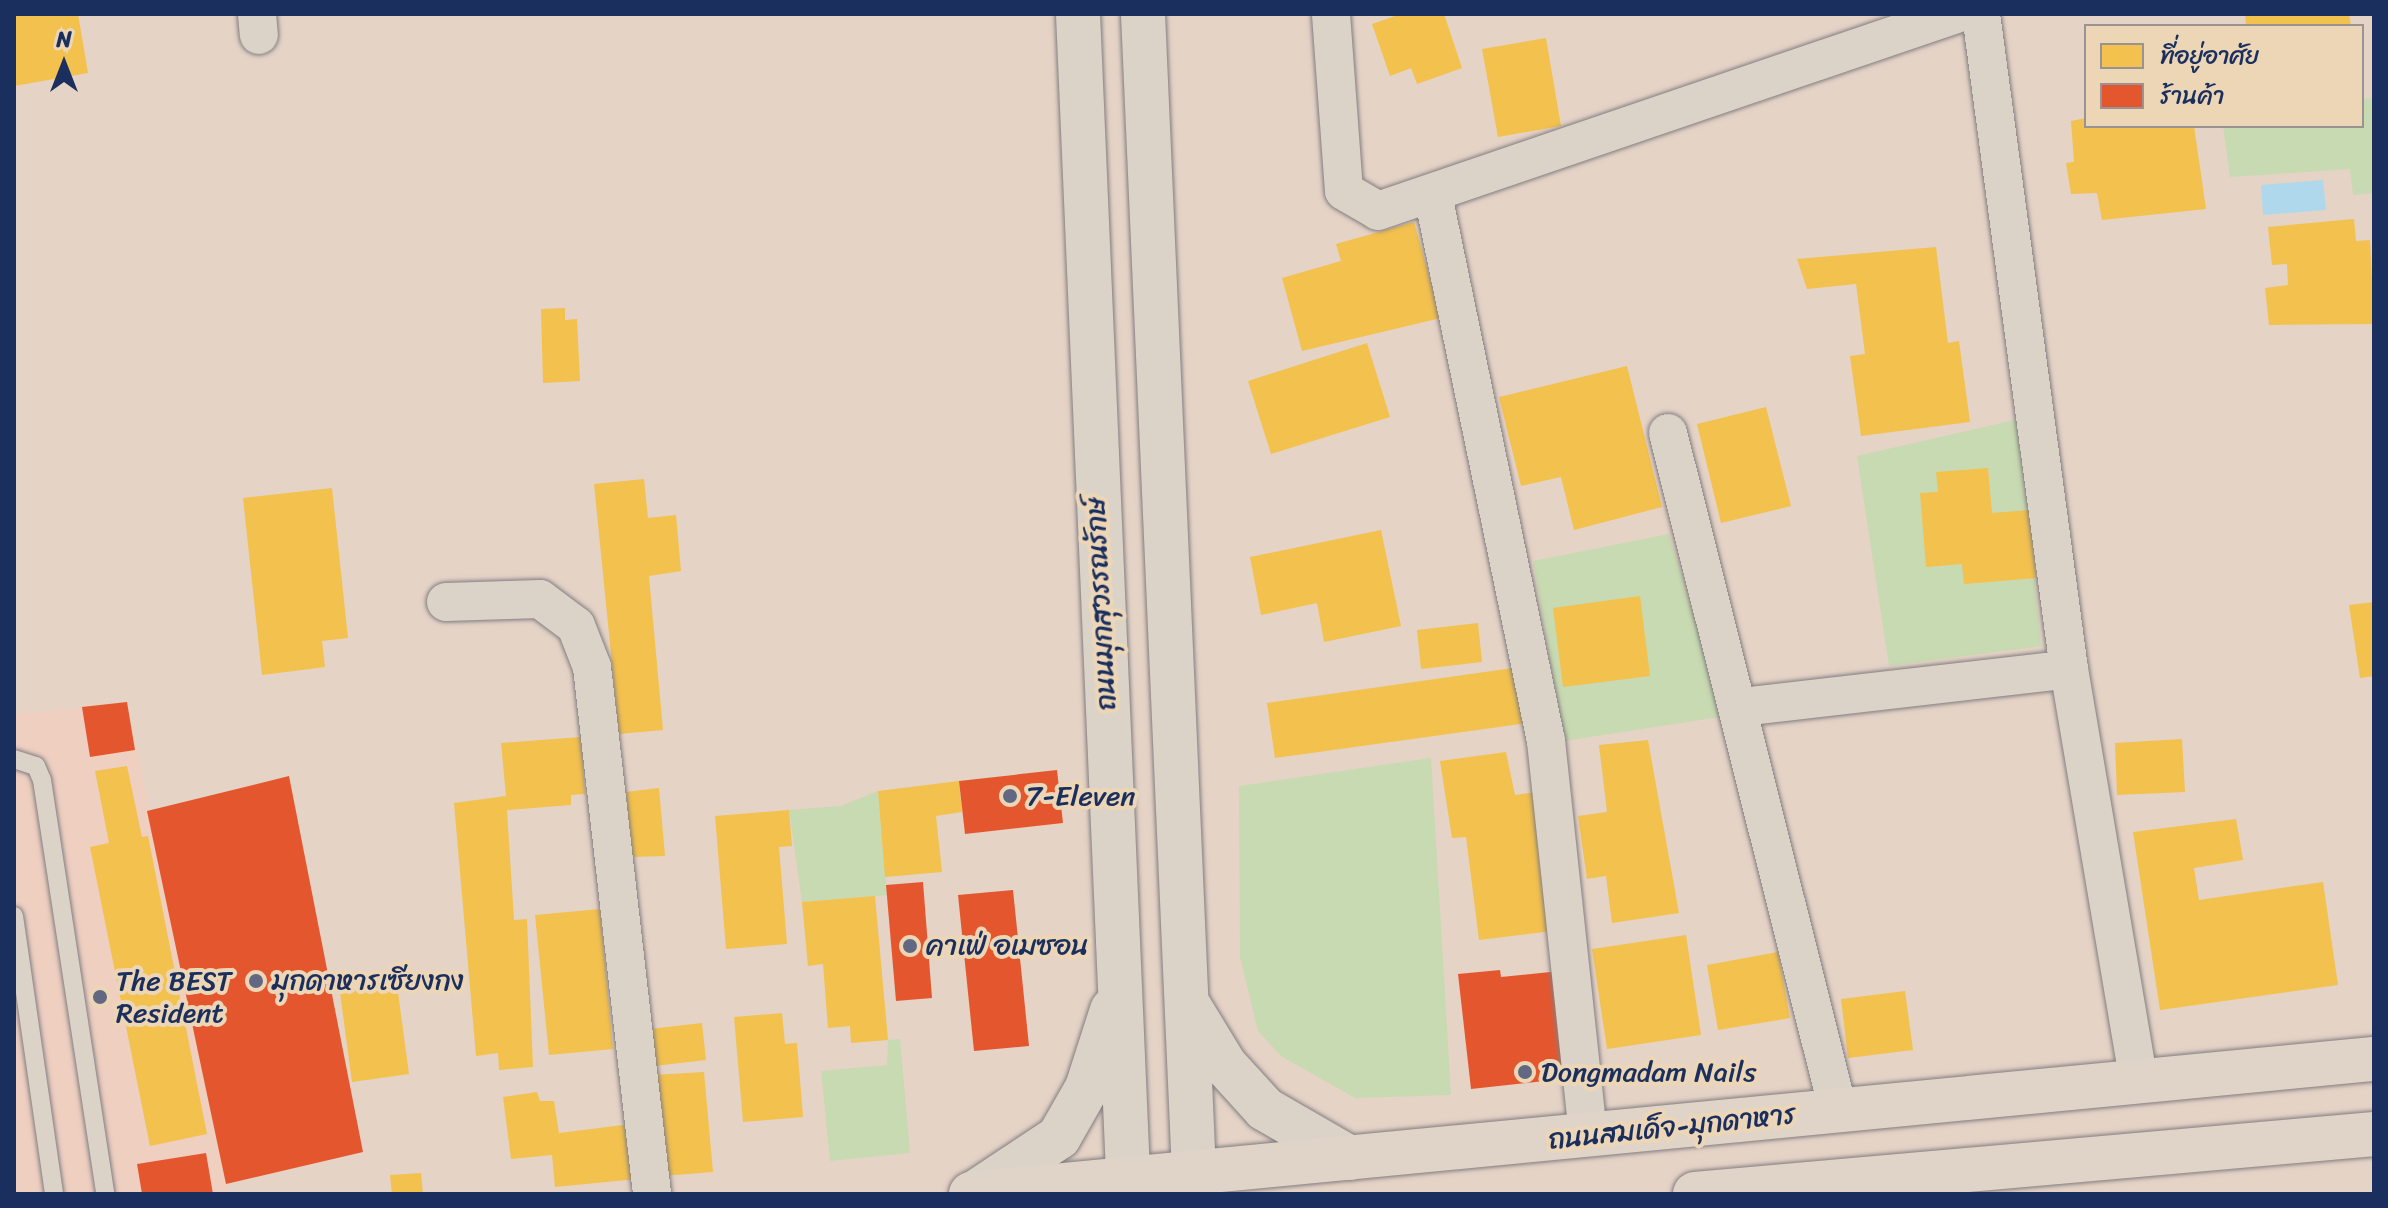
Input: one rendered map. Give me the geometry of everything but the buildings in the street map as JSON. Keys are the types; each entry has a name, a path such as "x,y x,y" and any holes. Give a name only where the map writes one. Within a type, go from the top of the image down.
{"main road":[{"name":"ถนนมุกสุวรรณรักษ์","path":"1078,14 1083,233 1130,1186"},
{"path":"1143,14 1148,231 1194,1183"},
{"path":"1083,233 1148,231"},
{"path":"972,1194 1059,1137 1087,1088 1120,984"},
{"path":"1186,1001 1225,1065 1265,1109 1350,1158"},
{"name":"ถนนสมเด็จ-มุกดาหาร","path":"972,1194 1194,1183 1350,1158 2374,1059"},
{"path":"1695,1194 1768,1190 2374,1134"}],"street":[{"path":"1331,14 1344,191 1378,211 1433,195 1956,14"},
{"path":"1981,14 2069,669 2139,1081"},
{"path":"1433,195 1546,741 1588,1135"},
{"path":"1668,433 1742,707 1838,1110"},
{"path":"446,602 540,599 576,626 592,667 652,1194"},
{"path":"1742,707 2069,669"}],"lane":[{"path":"14,759 36,766 42,780 105,1194"},
{"path":"14,916 54,1194"}],"shaded area":[{"name":"The BEST Resident","path":"127,702 229,1194 14,1194 14,714"}],"green space":[{"path":"2374,98 2374,193 2353,195 2350,169 2230,177 2223,128 2364,128 2364,99"},
{"path":"2019,419 2041,646 1889,666 1857,456"},
{"path":"1669,534 1726,716 1564,741 1533,561"},
{"path":"1431,758 1451,1095 1355,1098 1281,1056 1258,1031 1240,957 1239,786"},
{"path":"878,791 887,895 802,902 789,810 841,806"},
{"path":"900,1039 910,1153 830,1161 821,1071 887,1065 888,1040"}],"water":[{"path":"2323,180 2326,210 2263,215 2261,185"}],"place":[{"name":"7-Eleven","path":"1010,796"},
{"name":"คาเฟ่ อเมซอน","path":"910,946"},
{"name":"มุกดาหารเซียงกง","path":"256,981"},
{"name":"The BEST Resident","path":"100,997"},
{"name":"Dongmadam Nails","path":"1525,1072"}]}
